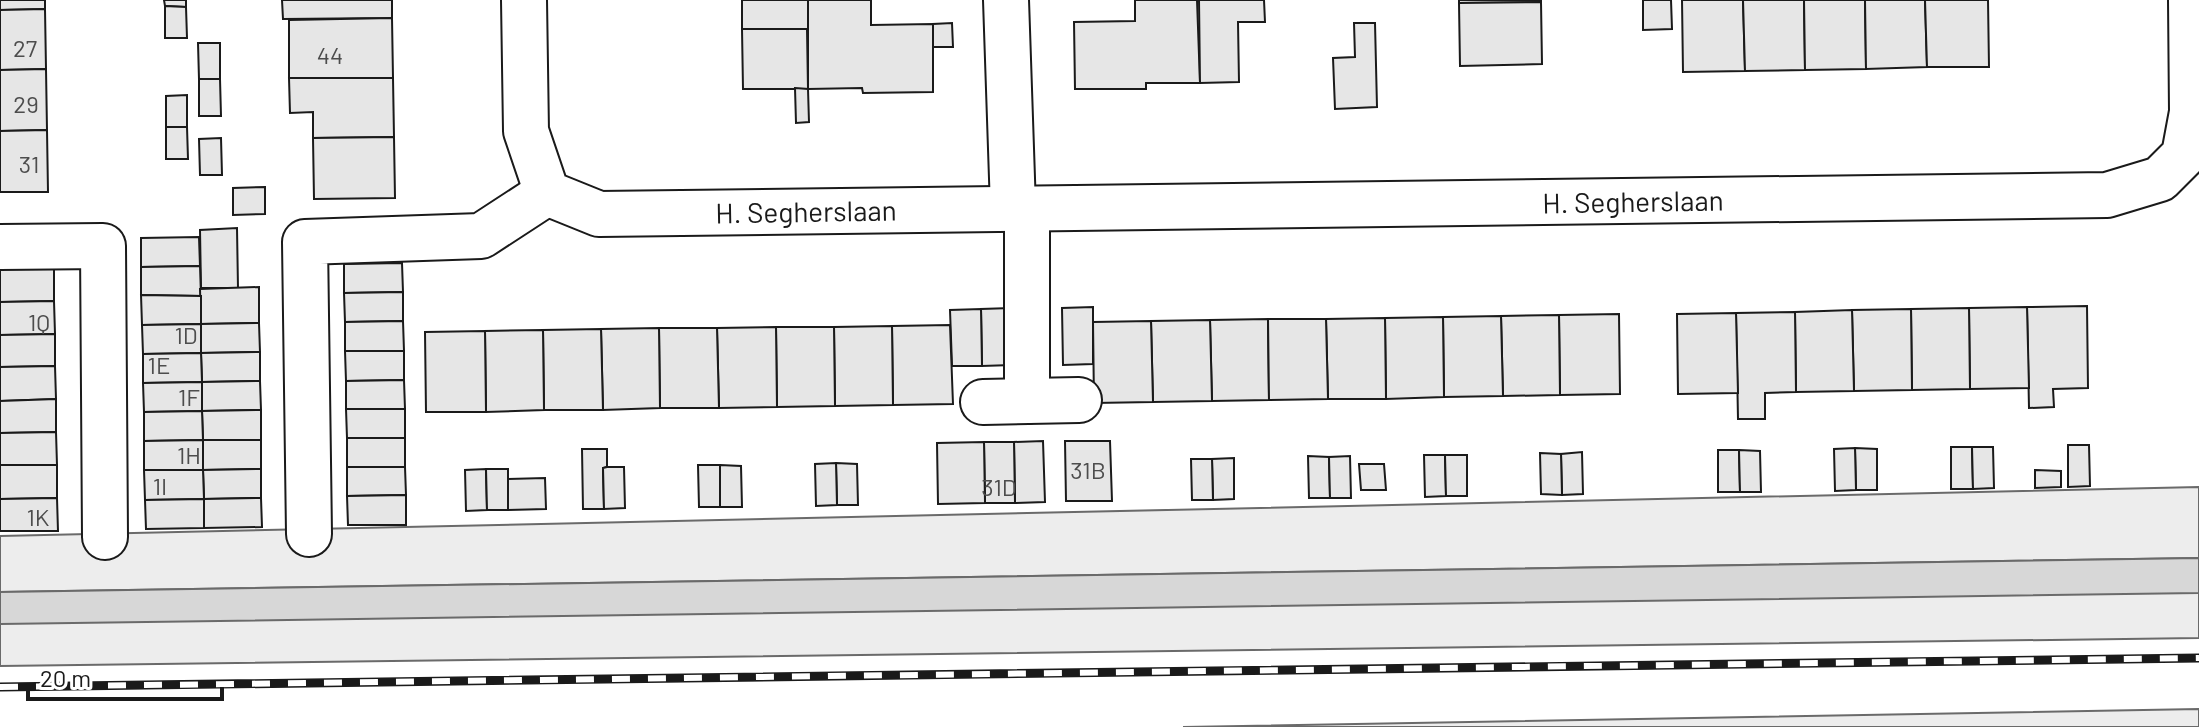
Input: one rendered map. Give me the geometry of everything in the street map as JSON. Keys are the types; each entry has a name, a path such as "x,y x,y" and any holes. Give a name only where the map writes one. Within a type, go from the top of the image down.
{"street":[{"path":"309,534 305,242 481,236 547,193 526,131 524,0"},
{"path":"1006,0 1020,208 1027,401"},
{"name":"H. Segherslaan","path":"547,193 599,214 2107,195 2160,179 2184,155 2192,112 2191,0"},
{"path":"0,247 103,246 105,537"},
{"path":"983,402 1079,400"}],"shaded area":[{"path":"2199,487 2199,558 0,592 0,536"},
{"path":"2199,558 2199,593 0,624 0,592"},
{"path":"2199,585 2199,638 0,666 0,602"},
{"path":"2199,709 2199,727 1183,727"}],"building":[{"path":"0,0 45,0 45,9 0,10"},
{"path":"164,0 186,0 186,7 165,6"},
{"path":"282,0 392,0 392,18 283,19"},
{"path":"742,0 808,0 809,29 742,29"},
{"path":"808,0 871,0 871,25 933,24 933,92 863,93 862,88 808,89"},
{"path":"1135,0 1197,0 1200,83 1146,83 1146,89 1075,89 1074,22 1135,21"},
{"path":"1199,0 1264,0 1265,22 1238,22 1239,82 1200,83"},
{"path":"1459,0 1541,0 1541,2 1459,3"},
{"path":"1643,0 1671,0 1672,29 1643,30"},
{"path":"1682,0 1743,0 1745,71 1683,72"},
{"path":"1743,0 1804,0 1805,70 1745,71"},
{"path":"1804,0 1865,0 1866,69 1805,70"},
{"path":"1865,0 1925,0 1927,67 1866,69"},
{"path":"1925,0 1988,0 1989,67 1927,67"},
{"path":"1541,2 1542,64 1460,66 1459,3"},
{"path":"165,6 186,7 187,38 165,38"},
{"path":"45,9 46,69 0,70 0,10"},
{"path":"392,18 393,78 289,78 289,20"},
{"path":"952,23 953,47 933,47 933,24"},
{"path":"1354,23 1375,23 1377,107 1335,109 1333,58 1355,57"},
{"path":"742,29 807,29 808,89 743,89"},
{"path":"198,43 220,43 220,79 199,79"},
{"path":"46,69 47,130 0,131 0,70"},
{"path":"289,78 393,78 394,137 313,138 313,112 290,113"},
{"path":"199,79 220,79 221,116 199,116"},
{"path":"795,88 808,89 809,122 796,123"},
{"path":"187,95 187,127 166,127 166,96"},
{"path":"166,127 187,127 188,159 166,159"},
{"path":"47,130 48,192 0,192 0,131"},
{"path":"394,137 395,198 314,199 313,138"},
{"path":"221,138 222,175 200,175 199,139"},
{"path":"265,187 265,214 233,215 233,188"},
{"path":"237,228 238,288 201,288 200,230"},
{"path":"199,237 200,266 141,267 141,238"},
{"path":"402,263 403,292 344,293 344,264"},
{"path":"200,266 201,296 141,295 141,267"},
{"path":"54,268 54,301 0,302 0,269"},
{"path":"259,287 259,323 201,324 200,289"},
{"path":"403,292 403,321 345,322 344,293"},
{"path":"141,295 201,296 201,324 142,325"},
{"path":"54,301 55,334 0,335 0,302"},
{"path":"2087,306 2088,388 2053,389 2054,407 2029,408 2027,307"},
{"path":"1093,307 1093,364 1063,365 1062,308"},
{"path":"2027,307 2029,388 1970,389 1969,308"},
{"path":"1011,308 1012,365 982,366 981,309"},
{"path":"1969,308 1970,389 1912,390 1911,309"},
{"path":"981,309 982,366 952,366 950,310"},
{"path":"1911,309 1912,390 1854,391 1852,310"},
{"path":"1852,310 1854,391 1796,392 1795,312"},
{"path":"1795,312 1796,392 1765,393 1765,419 1738,419 1736,313"},
{"path":"1736,313 1738,393 1678,394 1677,314"},
{"path":"1619,314 1620,394 1560,395 1559,315"},
{"path":"1559,315 1560,395 1503,396 1501,316"},
{"path":"1501,316 1503,396 1444,397 1443,317"},
{"path":"1443,317 1444,397 1386,399 1385,318"},
{"path":"1385,318 1386,399 1328,399 1326,319"},
{"path":"1268,319 1269,400 1212,401 1210,320"},
{"path":"1268,319 1326,319 1328,399 1269,400"},
{"path":"1210,320 1212,401 1153,402 1151,321"},
{"path":"403,321 404,351 345,351 345,322"},
{"path":"1151,321 1153,402 1094,403 1093,322"},
{"path":"259,323 260,352 201,353 201,324"},
{"path":"201,324 201,353 143,354 142,325"},
{"path":"950,325 953,404 893,405 892,326"},
{"path":"892,326 893,405 835,406 834,327"},
{"path":"776,327 834,327 835,406 777,407"},
{"path":"776,327 777,407 719,408 717,328"},
{"path":"659,328 717,328 719,408 660,408"},
{"path":"659,328 660,408 603,410 601,329"},
{"path":"601,329 603,410 544,410 543,330"},
{"path":"543,330 544,410 486,412 485,331"},
{"path":"485,331 486,412 426,412 425,332"},
{"path":"55,334 55,366 0,367 0,335"},
{"path":"345,351 404,351 404,380 346,381"},
{"path":"260,352 260,381 202,382 201,353"},
{"path":"201,353 202,382 143,383 143,354"},
{"path":"55,366 56,399 0,401 0,367"},
{"path":"404,380 405,409 346,409 346,381"},
{"path":"260,381 261,410 202,411 202,382"},
{"path":"202,382 202,411 144,412 143,383"},
{"path":"56,399 56,432 0,433 0,401"},
{"path":"346,409 405,409 405,438 347,438"},
{"path":"261,410 261,440 203,440 202,411"},
{"path":"202,411 203,440 144,441 144,412"},
{"path":"56,432 57,465 0,465 0,433"},
{"path":"347,438 405,438 405,467 347,467"},
{"path":"203,440 203,470 144,470 144,441"},
{"path":"203,440 261,440 261,469 203,470"},
{"path":"1043,441 1045,502 1015,503 1014,442"},
{"path":"1065,441 1110,441 1112,501 1066,501"},
{"path":"984,442 1014,442 1015,503 985,503"},
{"path":"984,442 985,503 938,504 937,443"},
{"path":"2068,445 2089,445 2090,486 2068,487"},
{"path":"1951,447 1972,447 1973,489 1951,489"},
{"path":"1972,447 1993,447 1994,488 1973,489"},
{"path":"1855,448 1877,449 1877,490 1856,490"},
{"path":"1855,448 1856,490 1835,491 1834,449"},
{"path":"582,449 607,449 607,467 603,468 604,509 583,509"},
{"path":"1718,450 1739,450 1740,492 1718,492"},
{"path":"1739,450 1760,451 1761,492 1740,492"},
{"path":"1582,452 1583,494 1562,495 1561,454"},
{"path":"1540,453 1561,454 1562,495 1541,494"},
{"path":"1424,455 1445,455 1446,496 1425,497"},
{"path":"1445,455 1467,455 1467,496 1446,496"},
{"path":"1308,456 1329,457 1330,498 1309,498"},
{"path":"1350,456 1351,498 1330,498 1329,457"},
{"path":"1234,458 1234,499 1213,500 1212,459"},
{"path":"1191,459 1212,459 1213,500 1192,500"},
{"path":"836,463 857,464 858,505 837,505"},
{"path":"836,463 837,505 816,506 815,464"},
{"path":"1359,464 1384,464 1386,490 1361,490"},
{"path":"0,465 57,465 57,498 0,499"},
{"path":"698,465 720,465 720,507 699,507"},
{"path":"720,465 741,466 742,507 720,507"},
{"path":"347,467 405,467 406,495 347,496"},
{"path":"624,467 625,508 604,509 603,468"},
{"path":"261,469 261,498 204,499 203,470"},
{"path":"486,469 487,510 466,511 465,470"},
{"path":"486,469 508,469 508,510 487,510"},
{"path":"144,470 203,470 204,499 145,500"},
{"path":"2035,470 2061,471 2061,487 2035,488"},
{"path":"545,478 546,509 508,510 508,479"},
{"path":"406,495 406,525 348,525 347,496"},
{"path":"57,498 58,531 0,531 0,499"},
{"path":"261,498 262,527 204,528 204,499"},
{"path":"204,499 204,528 146,529 145,500"}],"railway":[{"path":"0,687 2199,658"}]}
